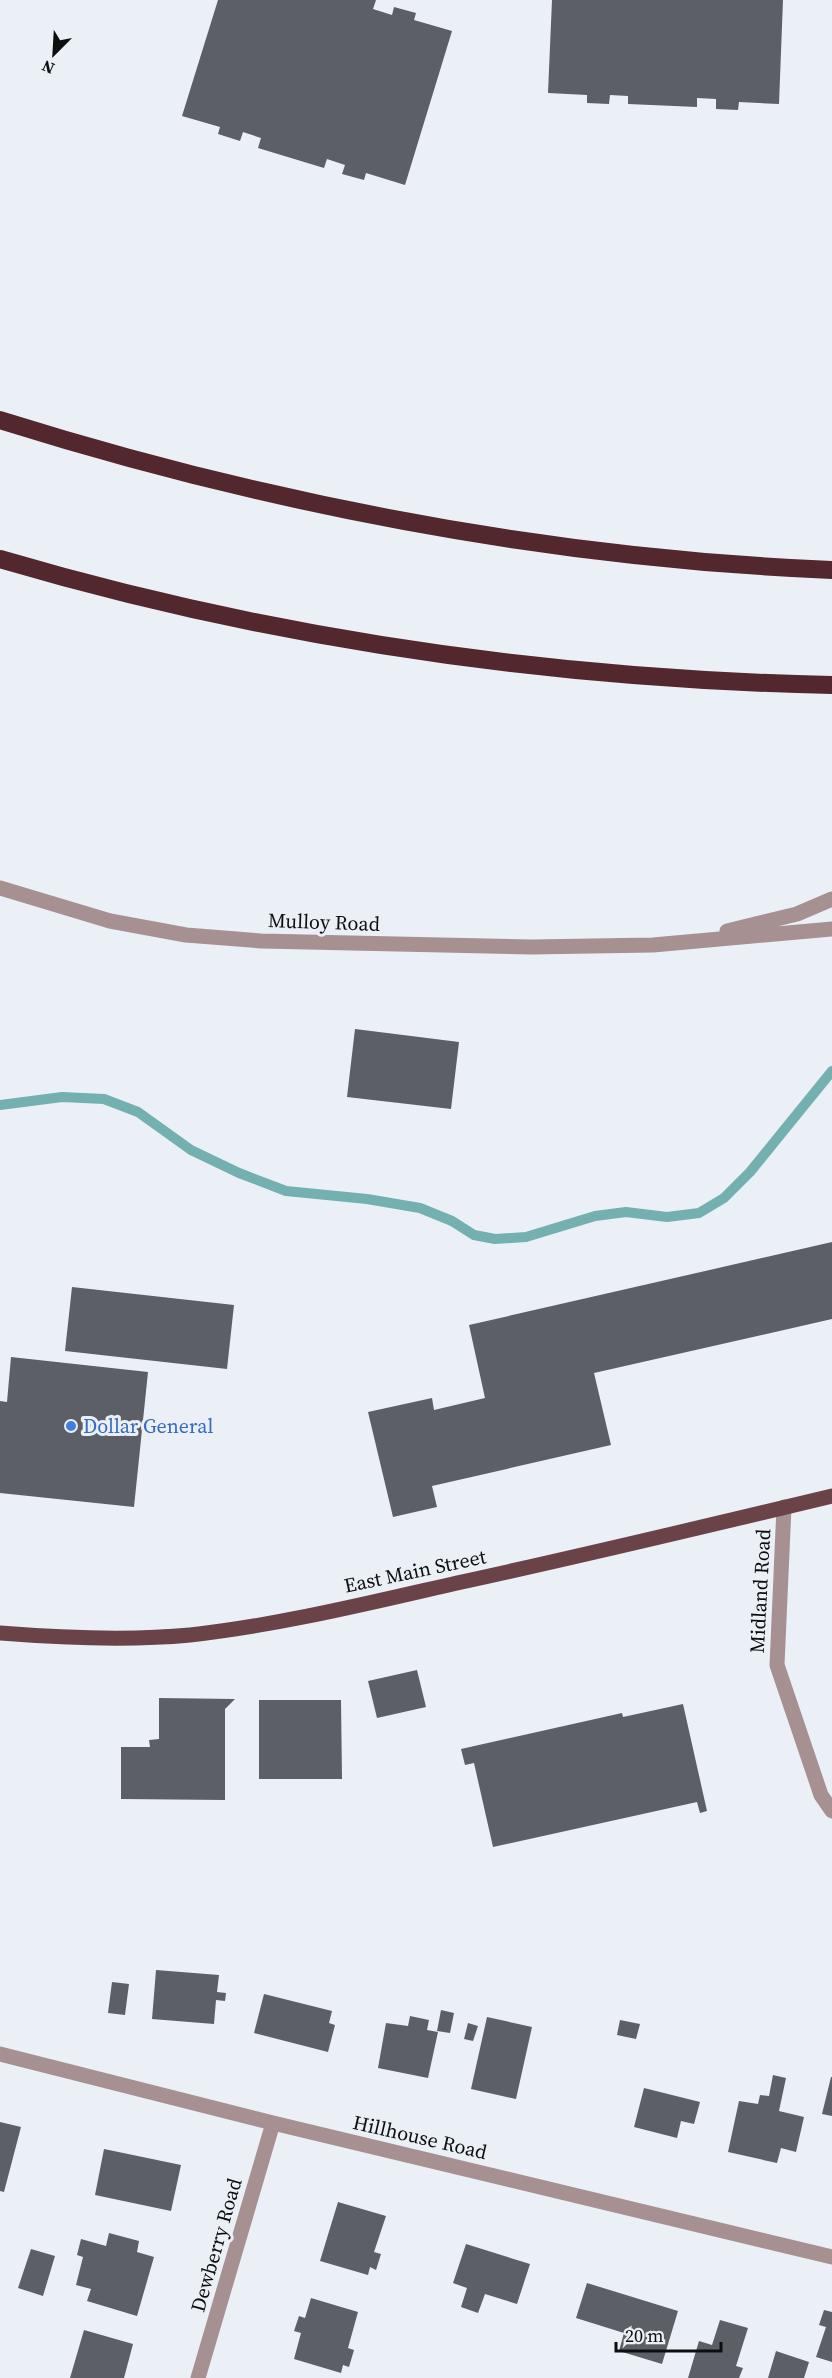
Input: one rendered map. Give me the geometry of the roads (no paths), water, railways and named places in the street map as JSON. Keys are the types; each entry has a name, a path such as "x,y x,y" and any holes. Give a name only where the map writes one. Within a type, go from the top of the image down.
{"highway":[{"path":"0,420 226,484 411,524 596,552 680,561 832,570"},
{"path":"0,559 166,604 350,641 432,654 643,677 832,685"}],"main road":[{"name":"East Main Street","path":"0,1633 102,1638 167,1636 248,1626 344,1608 542,1565 832,1496"}],"street":[{"name":"Mulloy Road","path":"0,888 110,921 186,935 240,939 507,947 653,945 832,930"},
{"name":"Mulloy Road","path":"653,945 729,931 785,916 832,899"},
{"name":"Midland Road","path":"784,1507 777,1665 821,1795 832,1811"},
{"name":"Hillhouse Road","path":"0,2054 273,2123 832,2257"},
{"name":"Dewberry Road","path":"198,2378 273,2123"}],"waterway":[{"path":"0,1105 62,1097 104,1099 138,1112 191,1150 239,1173 286,1191 367,1199 420,1208 452,1221 474,1235 495,1239 526,1237 595,1216 626,1212 667,1217 699,1213 724,1198 750,1172 832,1071"}],"place":[{"name":"Dollar General","path":"71,1426"}]}
